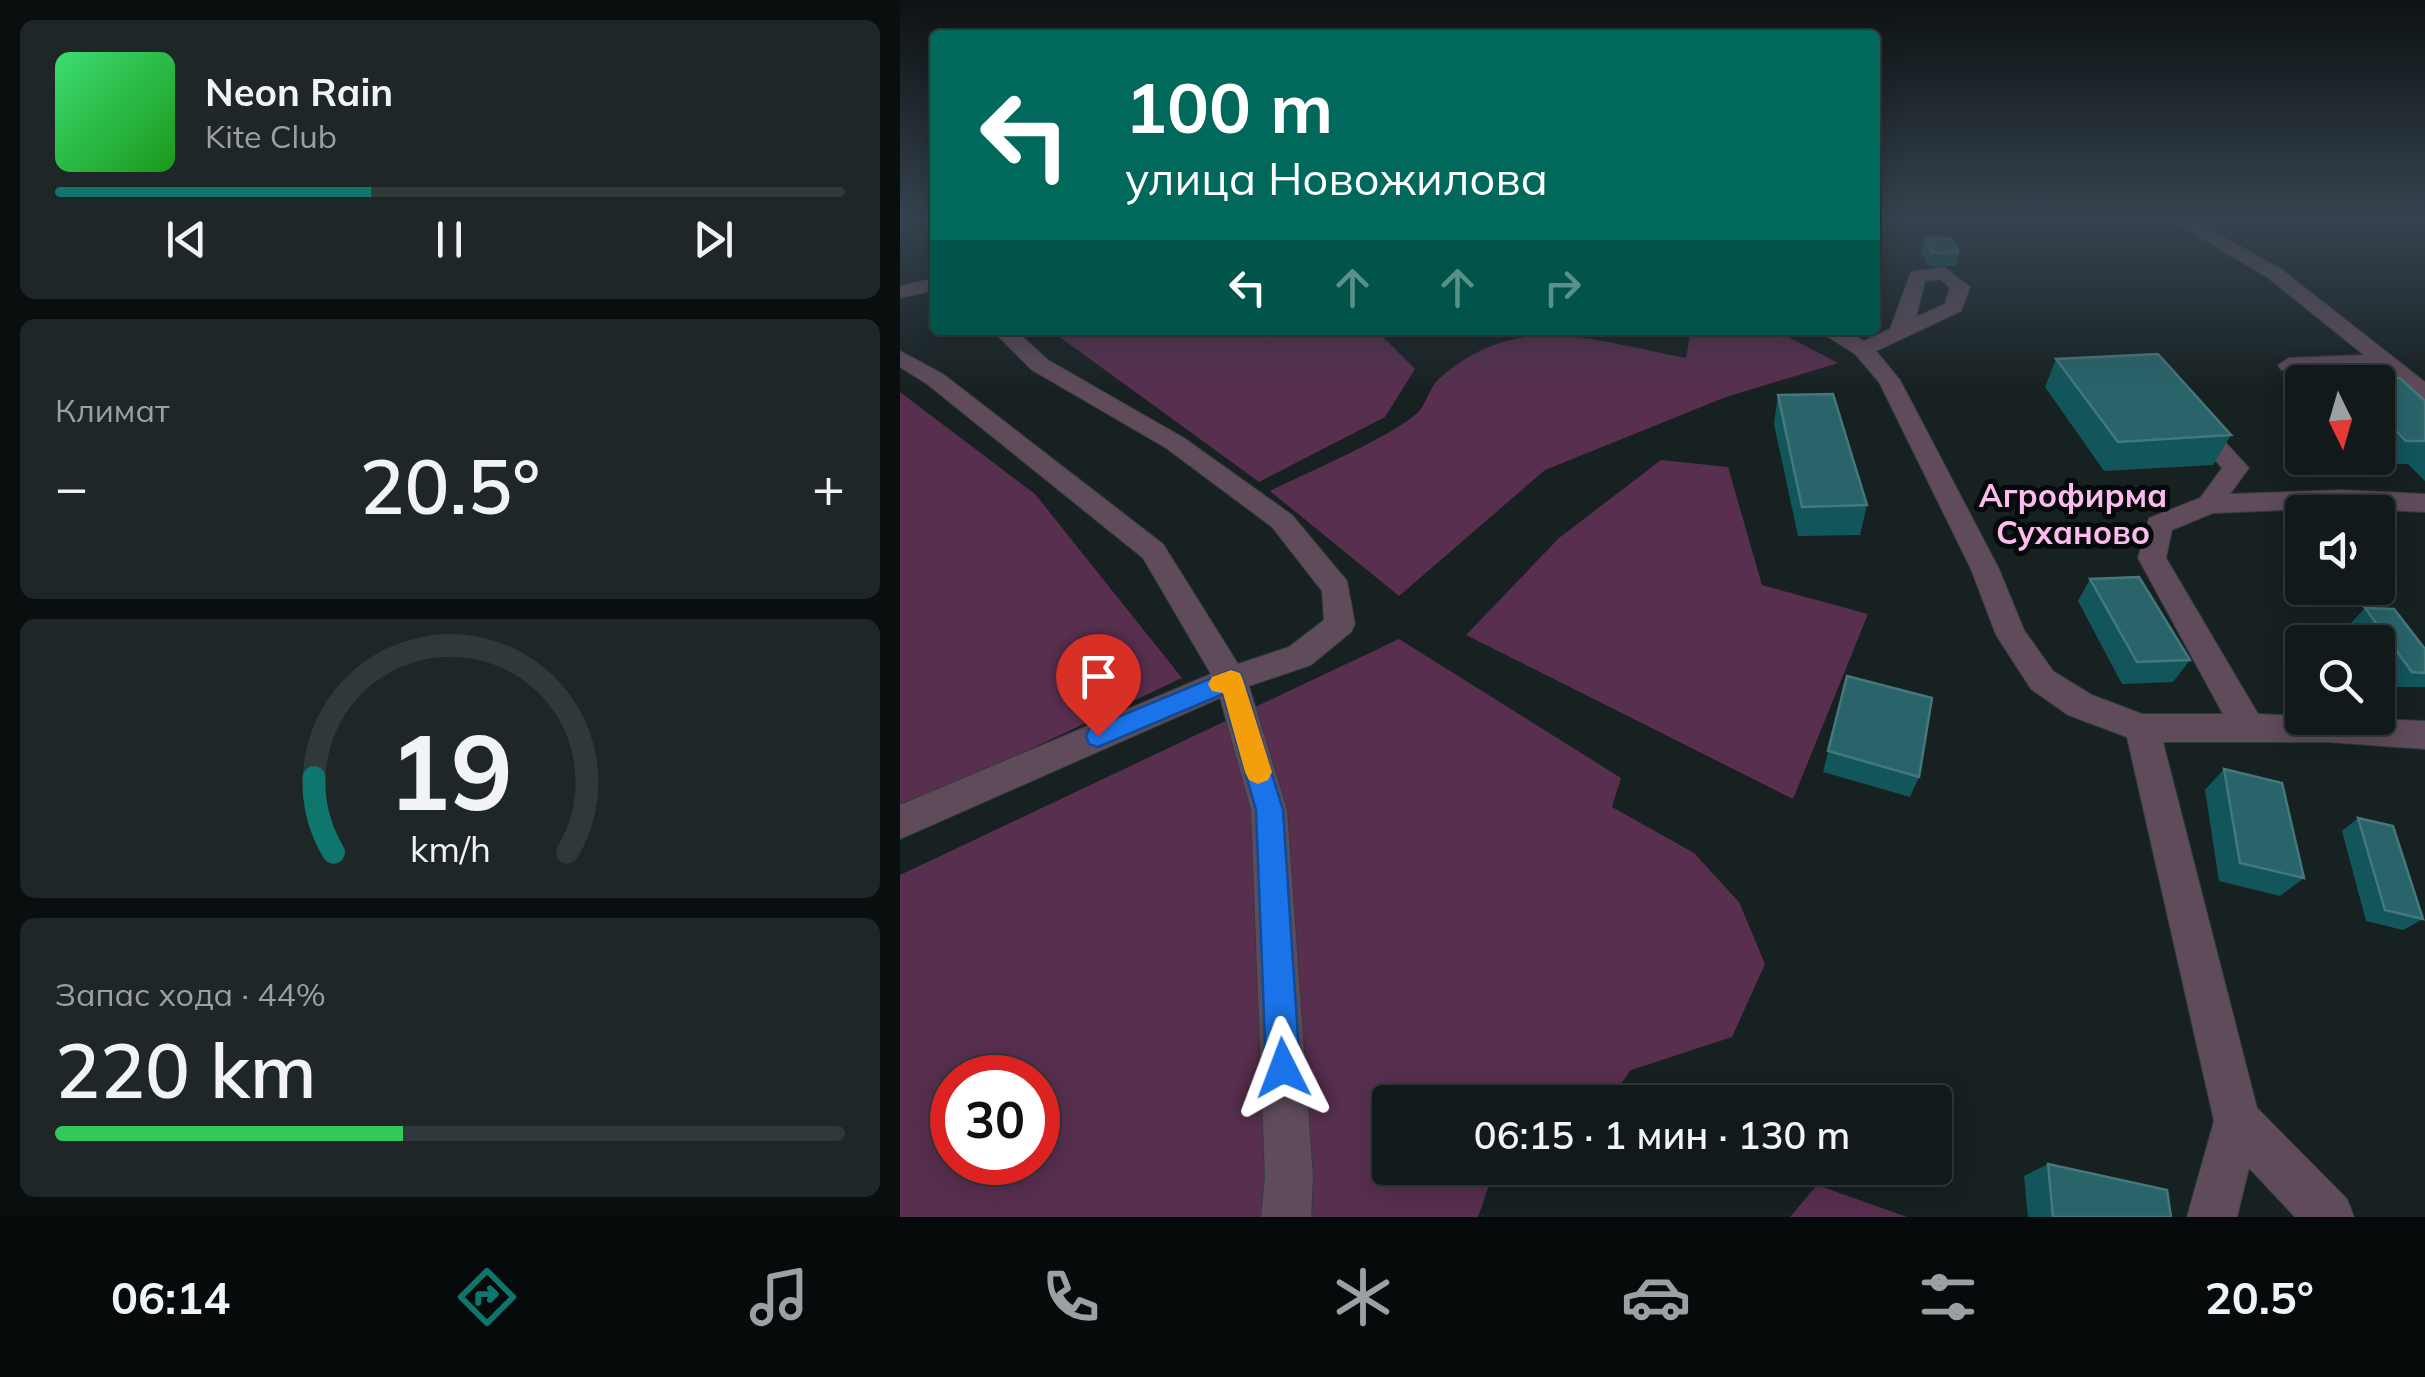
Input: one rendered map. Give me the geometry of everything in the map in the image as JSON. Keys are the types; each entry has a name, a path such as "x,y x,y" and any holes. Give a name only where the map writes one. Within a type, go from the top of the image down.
{"street":[{"path":"2278,277 2425,393"},
{"path":"900,292 930,285"},
{"path":"1862,349 1899,330"},
{"path":"900,822 1231,680 1300,656 1340,624 1337,589 1282,522 1175,443 1040,364 1008,335"},
{"path":"1837,335 1862,349 1889,380 1985,569 2011,634 2042,680 2080,705 2142,728 2328,728 2425,735"},
{"path":"900,358 935,378 1154,551 1231,680 1270,810 1289,1178 1286,1217"},
{"path":"2289,365 2388,361"},
{"path":"2179,406 2236,468 2208,504"},
{"path":"2248,728 2152,558 2160,525 2208,504 2342,499 2425,503"},
{"path":"2142,728 2237,1121 2212,1217"},
{"path":"2237,1121 2329,1217"}],"shaded area":[{"path":"1057,335 1381,335 1415,369 1385,417 1259,482"},
{"path":"1690,335 1785,335 1838,363 1726,397 1545,470 1399,596 1270,491 1408,420 1422,407 1439,379 1468,357 1497,344 1557,336 1686,358"},
{"path":"900,392 1035,494 1182,678 900,810"},
{"path":"1661,460 1728,467 1762,585 1868,614 1793,799 1466,635 1559,538"},
{"path":"1399,639 1621,778 1612,807 1694,853 1739,902 1765,964 1732,1037 1631,1070 1620,1085 1372,1085 1372,1185 1489,1185 1478,1217 900,1217 900,875"},
{"path":"1817,1185 1907,1217 1790,1217"}],"building":[{"path":"2158,354 2231,435 2118,442 2056,359"},
{"path":"2395,378 2400,378 2425,401 2425,441 2406,441 2395,430"},
{"path":"1833,394 1867,505 1802,507 1778,395"},
{"path":"2139,577 2190,660 2137,662 2090,579"},
{"path":"2365,608 2394,609 2425,649 2425,673 2412,672 2395,649 2395,625 2377,625"},
{"path":"1847,676 1932,698 1919,777 1828,751"},
{"path":"2224,769 2282,783 2304,878 2240,863"},
{"path":"2358,818 2393,826 2423,919 2385,910"},
{"path":"2048,1164 2167,1190 2171,1217 2053,1217"}],"slow traffic":[{"path":"1220,684 1231,680 1258,772"}],"district":[{"name":"Агрофирма Суханово","path":"2073,514"}],"route":[{"path":"1098,736 1231,680 1270,810 1283,1068"}]}
